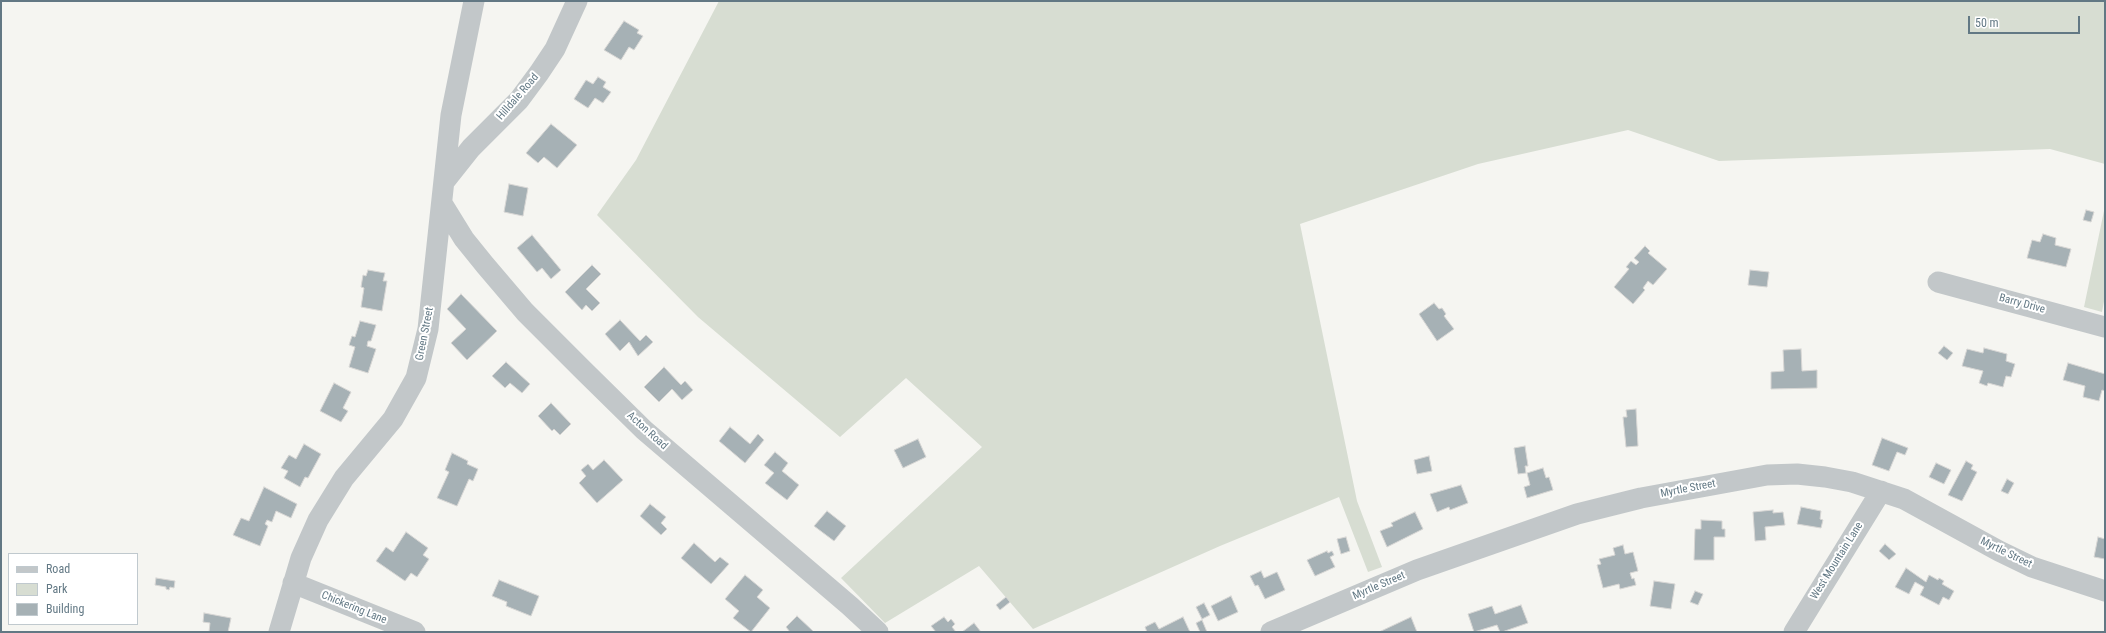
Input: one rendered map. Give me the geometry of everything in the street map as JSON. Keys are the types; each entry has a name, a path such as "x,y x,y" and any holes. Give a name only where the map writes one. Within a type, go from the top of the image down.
{"street":[{"name":"Green Street","path":"279,632 303,552 318,520 344,478 392,419 416,378 428,329 443,205 451,115 474,1"},
{"name":"Hilldale Road","path":"444,182 471,148 518,100 539,73 555,49 577,1"},
{"name":"Acton Road","path":"443,205 464,239 525,312 644,430 850,606 878,632"},
{"name":"Barry Drive","path":"1938,282 2105,327"},
{"name":"Myrtle Street","path":"1270,632 1417,570 1577,514 1621,502 1732,480 1767,475 1797,474 1825,477 1852,482 1881,491 1904,499 1999,551 2032,566 2105,592"},
{"name":"West Mountain Lane","path":"1794,632 1881,491"},
{"name":"Chickering Lane","path":"293,583 415,632"}],"green space":[{"path":"719,1 2105,1 2105,164 2050,149 1719,161 1628,130 1478,164 1300,224 1357,501 1382,567 1368,572 1339,497 1220,546 1033,629 979,566 885,623 841,578 982,447 906,378 840,437 698,317 597,215 636,160"},
{"path":"2105,206 2105,296 2102,312 2084,307"}],"building":[{"path":"624,21 639,30 637,33 643,36 634,50 629,47 621,60 604,50"},
{"path":"598,77 606,82 603,87 611,92 603,103 595,98 588,108 574,99 586,80 593,84"},
{"path":"551,124 577,145 557,168 544,157 538,163 526,153"},
{"path":"509,184 528,188 523,216 504,212"},
{"path":"2086,210 2094,212 2091,222 2083,220"},
{"path":"2043,234 2056,238 2055,245 2071,249 2066,267 2027,258 2032,240 2040,242"},
{"path":"532,235 561,270 551,279 542,268 537,272 517,248"},
{"path":"1645,246 1650,251 1648,253 1667,269 1653,285 1648,281 1643,288 1645,290 1633,304 1614,287 1629,269 1626,267 1631,261 1636,265 1639,262 1634,258"},
{"path":"592,265 601,274 586,289 600,303 592,311 586,305 582,310 565,292"},
{"path":"368,270 385,273 383,281 387,281 382,311 361,307 364,288 361,287 363,275 366,276"},
{"path":"1750,270 1769,272 1767,287 1748,285"},
{"path":"461,294 497,331 467,360 451,343 466,329 447,309"},
{"path":"1434,303 1439,309 1442,308 1446,314 1444,316 1454,329 1437,341 1419,314"},
{"path":"620,320 640,341 646,335 653,342 638,356 629,342 620,351 605,334"},
{"path":"360,321 376,325 371,341 368,341 367,346 376,349 368,373 349,367 355,347 349,345 352,336 355,337"},
{"path":"1944,346 1953,353 1947,360 1938,353"},
{"path":"1984,348 2007,354 2006,361 2015,364 2011,377 2006,376 2003,387 1988,383 1987,386 1979,383 1983,371 1962,366 1967,349 1983,353"},
{"path":"1801,349 1802,371 1817,370 1817,388 1771,389 1771,372 1784,371 1783,350"},
{"path":"506,362 530,384 522,393 510,383 505,388 492,376"},
{"path":"2068,363 2105,374 2105,391 2102,390 2099,401 2083,397 2085,386 2063,380"},
{"path":"664,367 681,385 685,381 693,390 682,400 672,389 659,402 644,387"},
{"path":"334,383 351,392 343,408 348,411 341,422 320,411"},
{"path":"551,403 571,424 560,435 554,429 552,431 538,416"},
{"path":"1636,409 1638,446 1626,447 1623,417 1627,417 1626,410"},
{"path":"730,427 750,444 758,434 764,440 745,463 719,441"},
{"path":"1882,438 1908,448 1905,455 1897,452 1889,471 1872,465"},
{"path":"918,439 926,457 903,468 894,450"},
{"path":"304,444 321,454 308,478 305,477 300,487 284,478 288,471 281,468 289,455 296,459"},
{"path":"1525,446 1528,466 1525,466 1526,473 1518,474 1514,448"},
{"path":"775,452 788,463 782,471 799,485 787,500 765,483 774,473 764,465"},
{"path":"452,453 468,461 467,464 478,469 473,481 469,479 457,506 437,498 449,472 445,470"},
{"path":"1429,456 1432,471 1417,474 1414,460"},
{"path":"604,460 623,480 597,503 579,483 586,476 581,470 588,464 593,470"},
{"path":"1966,461 1973,465 1971,469 1977,472 1962,501 1948,495"},
{"path":"1936,463 1951,470 1944,484 1929,477"},
{"path":"1543,468 1546,478 1549,477 1553,490 1527,498 1524,487 1530,485 1527,473"},
{"path":"2007,479 2014,483 2008,494 2001,491"},
{"path":"1461,485 1468,503 1450,510 1449,507 1437,512 1430,494"},
{"path":"264,487 297,504 291,518 276,511 272,522 267,520 265,524 268,526 260,546 233,535 241,518 249,521"},
{"path":"650,504 666,517 661,523 667,529 661,535 640,516"},
{"path":"1801,507 1821,511 1820,519 1823,520 1821,528 1797,524"},
{"path":"1773,510 1773,513 1783,512 1785,525 1765,527 1766,540 1755,541 1753,512"},
{"path":"827,511 846,526 834,541 814,526"},
{"path":"1415,512 1423,529 1387,547 1380,531 1393,526 1391,523"},
{"path":"1701,520 1722,521 1722,529 1725,529 1725,537 1714,537 1714,560 1694,560 1695,529 1701,529"},
{"path":"406,532 428,548 423,555 429,559 417,577 411,573 405,581 376,561 386,547 393,552"},
{"path":"1346,537 1350,551 1341,554 1337,539"},
{"path":"2098,537 2105,539 2105,559 2094,557"},
{"path":"694,543 715,562 720,557 729,564 711,584 681,558"},
{"path":"1885,544 1896,554 1889,560 1879,551"},
{"path":"1623,545 1625,554 1633,552 1638,571 1630,573 1632,579 1634,578 1636,585 1620,589 1619,584 1603,588 1597,565 1601,564 1599,559 1615,555 1613,548"},
{"path":"1327,551 1328,553 1332,551 1334,555 1330,557 1335,567 1315,576 1307,560"},
{"path":"1906,568 1926,582 1929,575 1938,580 1939,578 1944,581 1942,584 1954,591 1949,600 1943,597 1939,605 1920,595 1924,587 1915,582 1909,594 1895,587"},
{"path":"1261,571 1264,578 1277,572 1285,590 1265,599 1258,585 1255,586 1250,576"},
{"path":"745,575 763,590 757,597 770,608 751,632 733,618 739,611 725,599"},
{"path":"156,578 175,581 174,588 170,587 169,590 166,589 166,587 155,585"},
{"path":"499,580 539,596 531,616 506,606 507,602 492,596"},
{"path":"1654,581 1675,584 1671,609 1650,606"},
{"path":"1695,591 1703,594 1698,605 1690,602"},
{"path":"1231,596 1238,612 1218,621 1211,606"},
{"path":"1006,597 1010,602 1000,610 996,605"},
{"path":"1204,603 1210,615 1202,619 1196,607"},
{"path":"1521,605 1528,623 1502,632 1500,632 1497,625 1474,632 1468,614 1492,606 1495,614"},
{"path":"204,613 231,618 228,632 209,632 210,623 203,622"},
{"path":"797,616 813,631 812,632 790,632 786,627"},
{"path":"944,617 948,622 951,619 955,624 952,627 956,632 936,632 931,626"},
{"path":"1183,617 1190,632 1147,632 1145,627 1155,622 1159,629"},
{"path":"1411,617 1417,632 1379,632"},
{"path":"1202,620 1207,632 1200,632 1196,623"},
{"path":"974,623 981,632 962,632"}]}
